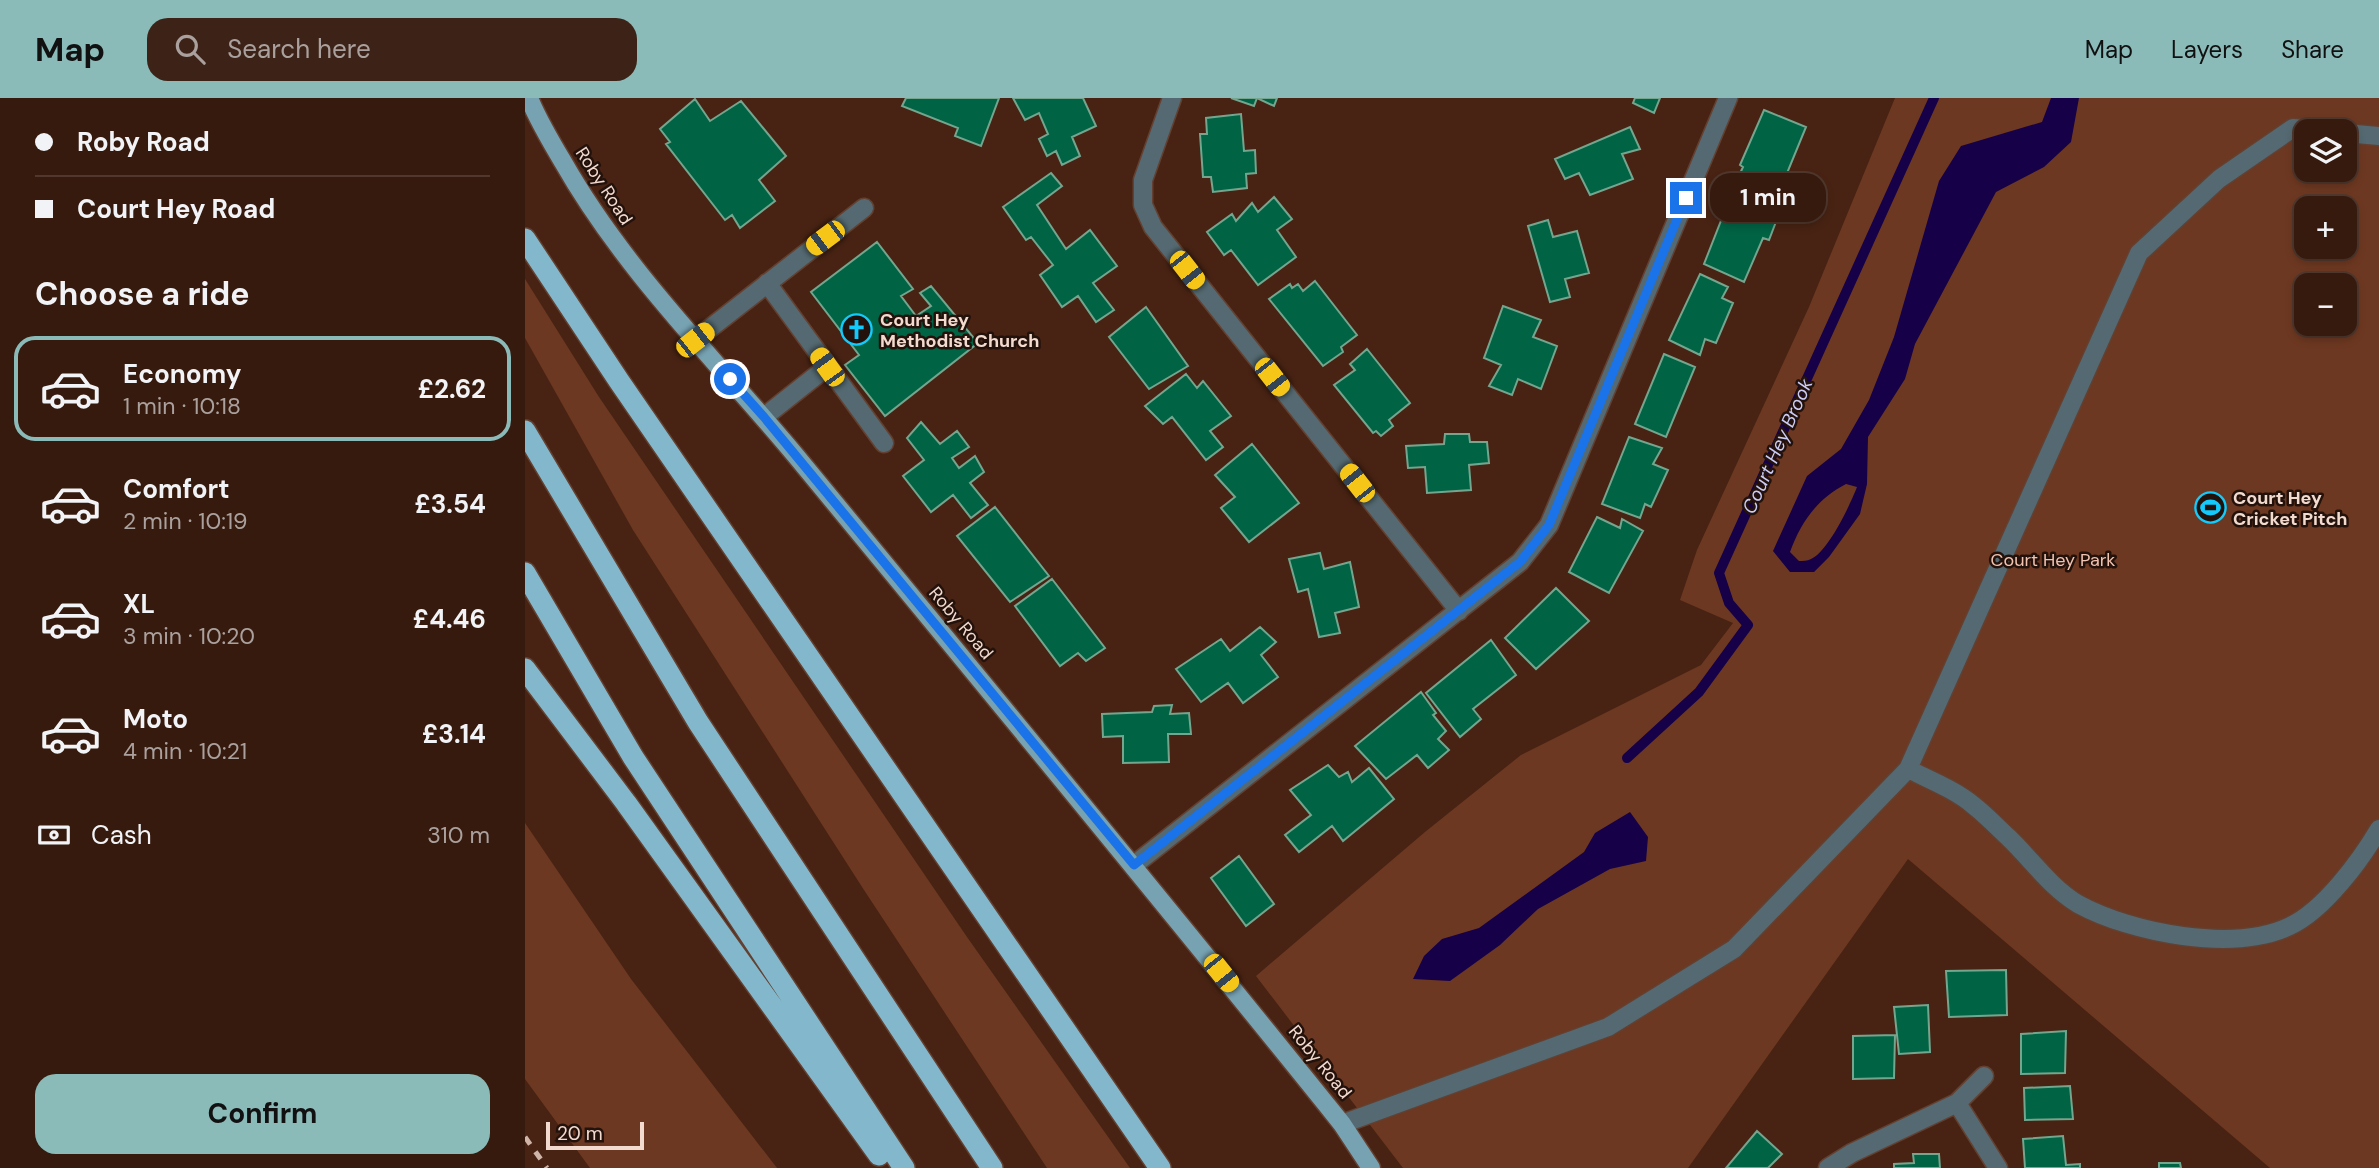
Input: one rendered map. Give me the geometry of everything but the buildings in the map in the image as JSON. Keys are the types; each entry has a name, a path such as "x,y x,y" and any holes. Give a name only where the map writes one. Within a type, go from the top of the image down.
{"highway":[{"path":"525,239 627,393 1160,1168"},
{"path":"525,431 698,722 992,1168"},
{"path":"525,573 633,757 904,1168"},
{"path":"525,668 626,803 889,1168"}],"main road":[{"name":"Roby Road","path":"529,98 577,188 621,251 764,417 1134,865 1342,1124 1371,1168"}],"street":[{"path":"1172,98 1143,180 1143,205 1153,227 1459,611"},
{"path":"1134,865 1520,562 1549,525 1728,98"},
{"path":"1342,1124 1608,1027 1734,949 1908,769 2139,253 2219,179 2294,128"},
{"path":"2357,134 2379,136"},
{"path":"695,340 864,208"},
{"path":"767,283 884,443"},
{"path":"764,417 827,367"},
{"path":"1908,769 1972,804 2011,840 2044,877 2077,903 2127,924 2196,937 2249,937 2291,926 2318,907 2379,829"},
{"path":"1828,1168 1852,1153 1957,1103 1983,1076"},
{"path":"1957,1103 1998,1168"}],"green space":[{"name":"Court Hey Park","path":"1895,98 2379,98 2379,1168 2270,1168 1908,859 1688,1168 1403,1168 1256,976 1425,832 1521,755 1701,665 1733,623 1680,600 1697,550 1809,307"},
{"path":"525,279 599,397 967,937 1130,1168 1047,1168 864,890 633,530 525,338"},
{"path":"525,823 631,979 777,1168 590,1168 525,1079"}],"shaded area":[{"path":"2051,98 2079,98 2071,142 2044,167 1996,192 1915,344 1905,379 1868,437 1867,484 1860,514 1829,557 1814,572 1790,572 1773,551 1807,476 1841,449 1869,400 1894,337 1939,181 1961,146 2042,122","holes":["1846,484 1857,487 1844,516 1818,555 1807,561 1799,561 1790,552 1811,512"]},
{"path":"1630,812 1648,837 1646,861 1610,869 1538,909 1500,945 1450,981 1413,979 1424,956 1442,939 1479,928 1584,852 1595,833"}],"waterway":[{"name":"Court Hey Brook","path":"1627,758 1699,692 1748,625 1729,603 1719,573 1934,98"}],"railway":[{"path":"525,1137 547,1168"}],"place":[{"name":"Court Hey Methodist Church","path":"857,330"},
{"name":"Court Hey Cricket Pitch","path":"2210,508"}],"route":[{"path":"730,379 1134,865 1520,562 1549,525 1686,198"}]}
